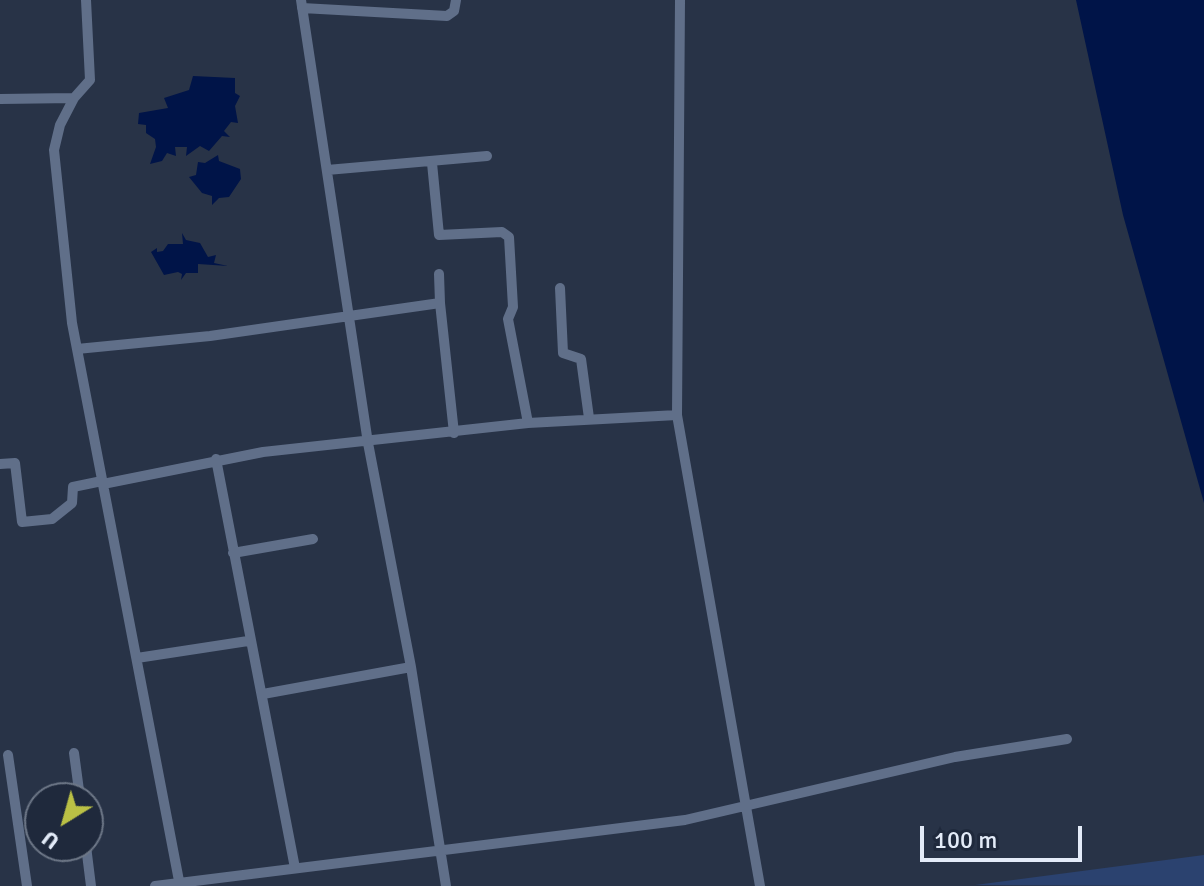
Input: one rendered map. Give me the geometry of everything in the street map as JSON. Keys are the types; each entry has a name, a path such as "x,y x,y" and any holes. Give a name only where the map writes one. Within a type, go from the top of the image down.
{"street":[{"path":"86,0 90,80 74,98 57,133 54,150 77,349 180,884"},
{"path":"446,886 411,667 368,443 301,4 447,16 454,11 456,0"},
{"path":"680,0 677,415 760,886"},
{"path":"0,99 74,98"},
{"path":"327,170 487,156"},
{"path":"432,163 439,235 502,232 509,237 513,307 508,319 528,423"},
{"path":"439,274 454,433"},
{"path":"560,288 563,353 581,359 589,418"},
{"path":"77,349 210,336 440,303"},
{"path":"0,464 15,463 22,522 52,519 72,503 73,487 216,459 528,423 677,415"},
{"path":"216,459 248,641 263,694 295,868"},
{"path":"233,553 313,539"},
{"path":"137,658 248,641"},
{"path":"263,694 411,667"},
{"path":"155,886 641,826 747,806 955,757 1067,739"},
{"path":"74,753 78,782"},
{"path":"8,755 27,886"},
{"path":"88,862 91,886"}],"shaded area":[{"path":"1076,0 1204,0 1204,503 1123,215"},
{"path":"193,76 235,78 235,93 240,96 235,106 238,123 231,122 224,131 230,137 222,136 209,151 200,146 186,156 187,147 175,147 176,156 167,153 162,161 150,164 156,147 155,139 146,133 146,125 138,124 139,113 168,108 164,98 189,90"},
{"path":"218,155 219,161 240,169 241,179 229,197 219,198 212,205 212,196 202,193 189,177 196,175 198,162 205,163"},
{"path":"182,233 186,240 200,243 208,257 216,255 214,263 228,266 198,264 198,273 186,273 181,280 182,274 178,272 164,275 151,252 157,248 157,252 163,251 168,244 183,244"},
{"path":"1204,855 1204,886 975,885"}]}
